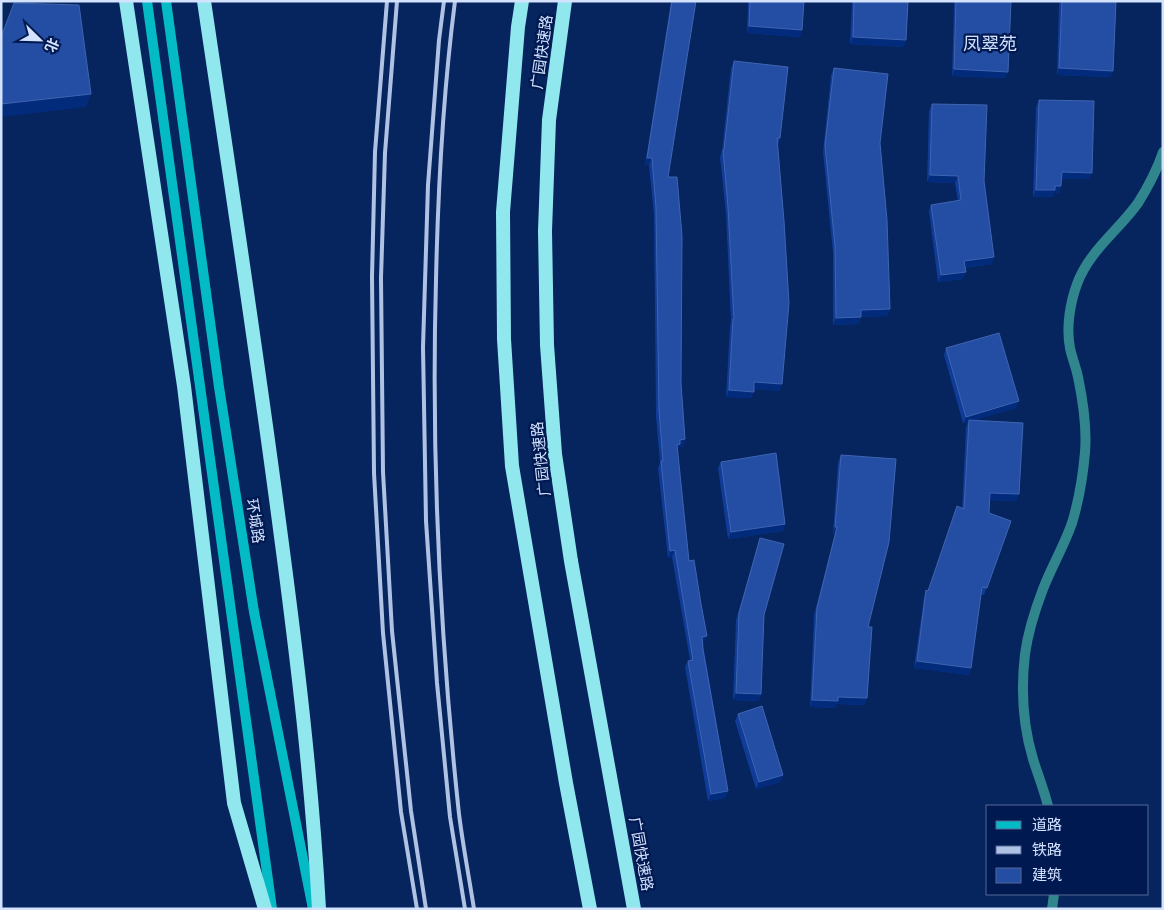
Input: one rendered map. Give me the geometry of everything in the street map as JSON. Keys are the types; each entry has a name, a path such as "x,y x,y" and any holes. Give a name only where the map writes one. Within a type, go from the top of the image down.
{"highway":[{"path":"126,1 184,386 234,803 265,909"},
{"path":"204,1 266,417 298,663 314,820 319,909"},
{"name":"广园快速路","path":"522,1 518,27 503,212 504,339 512,466 590,909"},
{"name":"广园快速路","path":"566,1 549,120 545,231 547,355 556,454 570,561 634,909"}],"main road":[{"path":"147,1 272,909"},
{"name":"环城路","path":"166,1 220,388 254,612 313,909"}],"street":[{"path":"1048,805 1031,749 1026,724 1023,689 1025,654 1032,620 1043,588 1059,556 1072,522 1081,486 1085,450 1084,413 1070,346 1069,315 1077,284 1091,257 1137,204 1157,170 1163,152"},
{"path":"1052,909 1054,895"}],"building":[{"path":"672,1 696,1 668,177 677,177 682,236 681,384 685,439 680,440 680,444 677,445 689,561 694,560 707,636 702,637 703,650 728,791 711,794 688,661 693,660 675,550 670,551 661,461 663,461 659,410 656,208 652,158 647,158"},
{"path":"750,1 804,1 802,30 749,26"},
{"path":"854,1 908,1 906,40 853,37"},
{"path":"956,1 1011,1 1008,72 954,69"},
{"path":"1062,1 1116,1 1113,71 1059,68"},
{"path":"14,3 79,5 91,94 1,104 1,37"},
{"path":"734,61 788,67 780,138 777,138 789,303 782,384 754,382 754,392 729,390 734,319 723,150"},
{"path":"834,68 888,74 880,143 887,220 890,309 861,310 861,317 836,318 835,246 825,145"},
{"path":"1039,100 1094,101 1092,173 1062,172 1061,186 1055,186 1055,190 1036,190"},
{"path":"932,104 987,105 984,181 994,257 964,261 966,272 941,275 931,205 961,200 958,176 930,175"},
{"path":"999,333 1019,401 966,417 946,348"},
{"path":"969,420 1023,423 1019,494 990,493 989,513 1011,521 987,588 982,587 971,668 917,661 926,590 928,591 957,506 964,509"},
{"path":"776,453 785,524 731,532 721,462"},
{"path":"841,455 896,459 889,542 868,627 872,627 867,698 838,697 838,701 812,700 817,608 837,527 835,527"},
{"path":"760,538 784,544 764,615 761,694 736,693 739,613"},
{"path":"762,706 783,775 759,782 738,714"}],"railway":[{"path":"387,1 375,152 372,277 374,473 383,633 401,812 417,909"},
{"path":"397,1 385,153 381,278 383,472 392,631 411,811 426,909"},
{"path":"444,1 439,40 428,185 423,347 426,521 437,683 450,817 465,909"},
{"path":"455,1 444,106 438,210 435,347 436,481 442,614 452,748 461,826 474,909"}],"district":[{"name":"凤翠苑","path":"990,43"}]}
